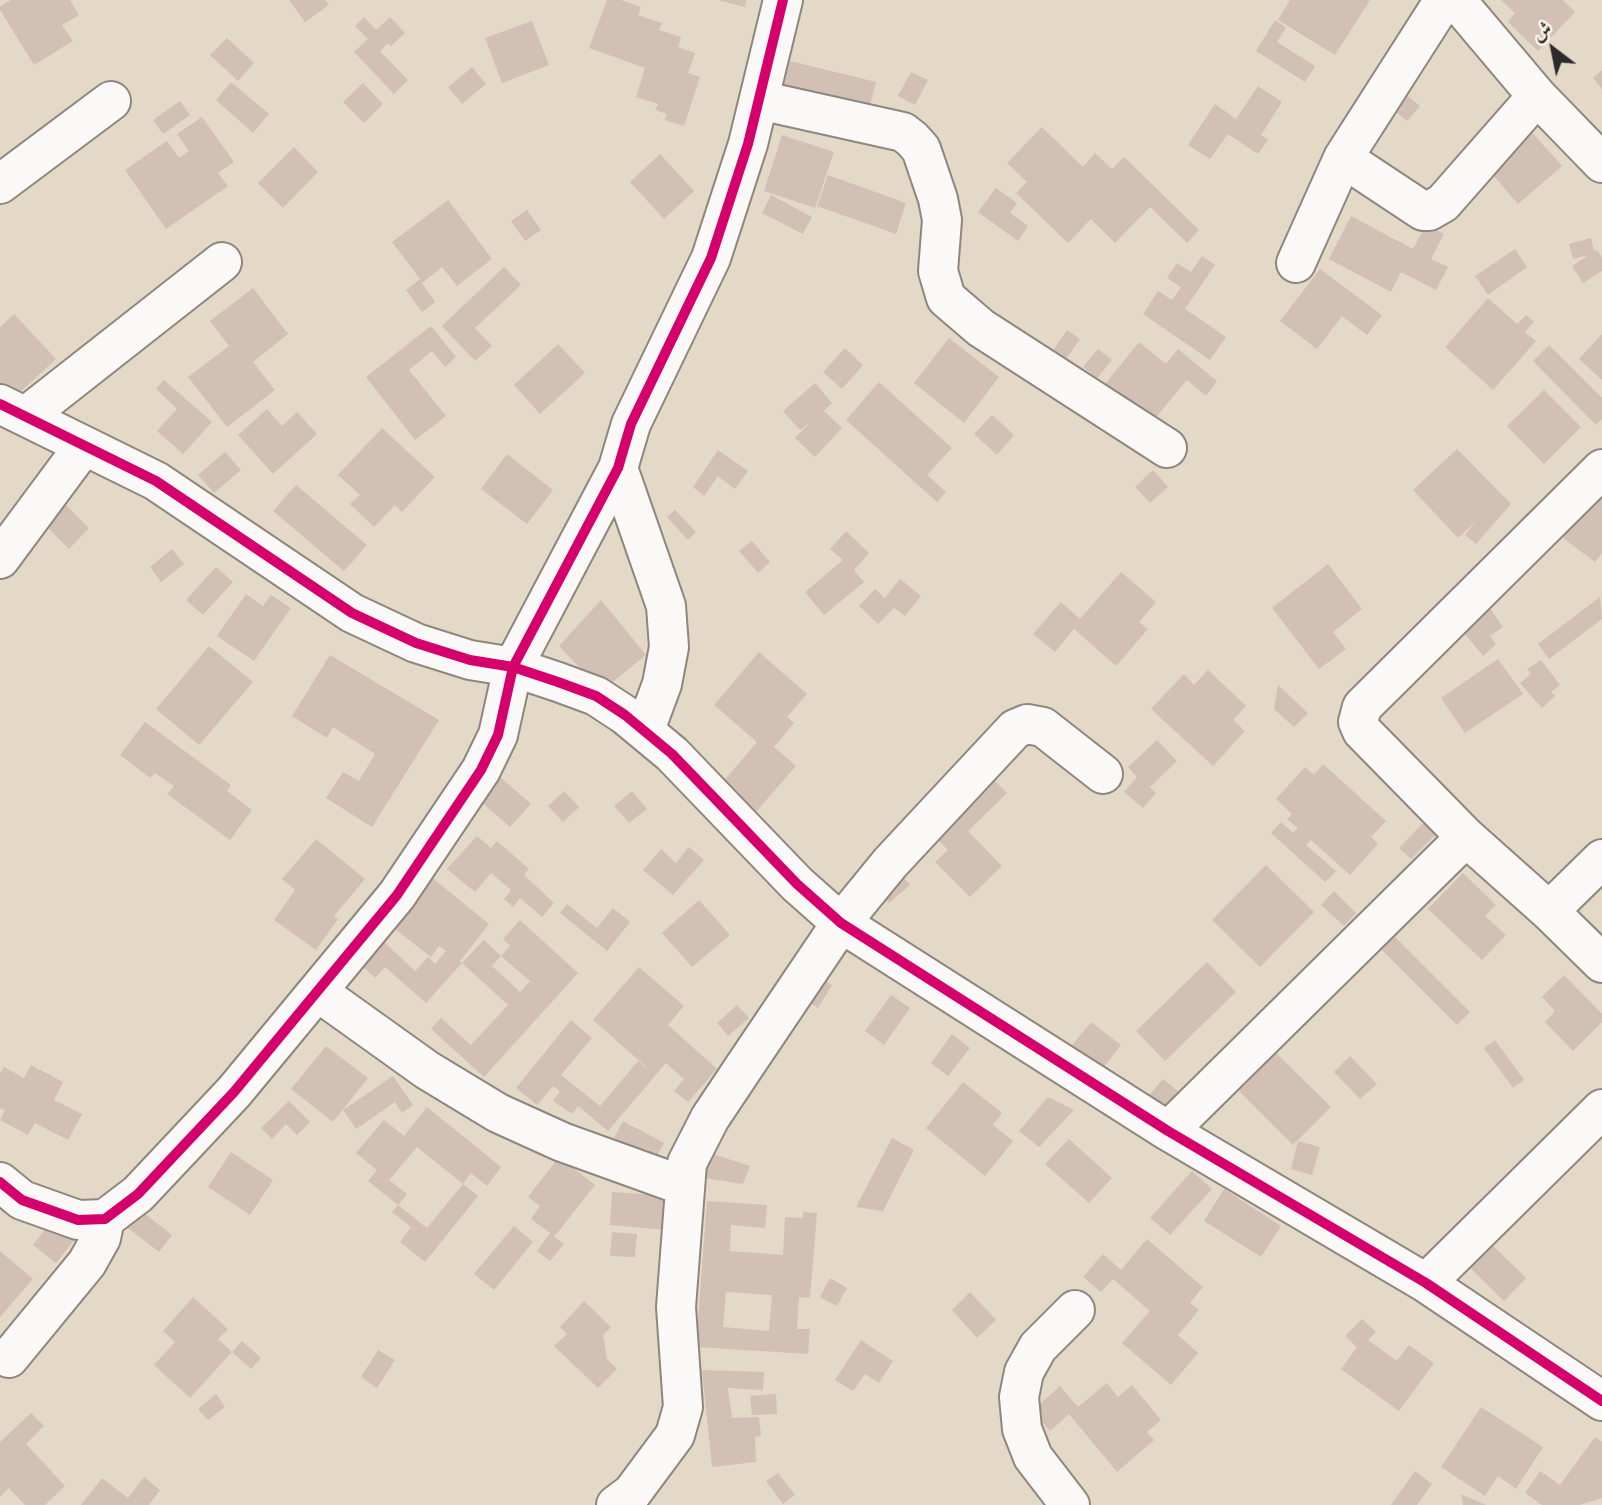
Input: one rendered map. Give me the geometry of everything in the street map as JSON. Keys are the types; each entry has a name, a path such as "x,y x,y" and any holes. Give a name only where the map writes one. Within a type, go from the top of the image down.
{"street":[{"path":"0,1182 22,1200 78,1220 105,1219 138,1194 234,1093 397,895 481,770 498,735 513,667 618,468 631,424 711,258 759,100 783,0"},
{"path":"1296,263 1343,158 1444,0"},
{"path":"1456,0 1538,96 1602,163"},
{"path":"1343,158 1423,211 1429,211 1443,203 1538,96"},
{"path":"759,100 903,132 912,139 921,149 938,200 942,220 938,271 947,298 981,328 1167,448"},
{"path":"0,184 111,101"},
{"path":"222,262 13,410 156,481 352,613 427,646 471,660 513,667 596,696 645,730 672,754 797,884 841,923 1168,1131 1426,1283 1602,1401"},
{"path":"0,559 83,447"},
{"path":"618,468 666,606 669,647 662,684 645,730"},
{"path":"1602,470 1362,707 1358,722 1362,731 1466,837 1549,911 1602,963"},
{"path":"616,1505 632,1493 676,1435 683,1407 676,1307 684,1185 687,1163 710,1118 841,923 890,863 1015,729 1027,724 1044,727 1103,774"},
{"path":"1168,1131 1466,837"},
{"path":"1549,911 1602,859"},
{"path":"318,992 427,1070 498,1113 562,1142 684,1185"},
{"path":"1426,1283 1602,1110"},
{"path":"9,1358 87,1263 101,1238 105,1219"},
{"path":"1070,1505 1034,1457 1022,1429 1019,1397 1024,1372 1038,1347 1075,1310"}],"building":[{"path":"11,0 70,0 79,15 62,25 73,41 34,65 0,10 0,6"},
{"path":"289,0 325,0 329,5 305,22"},
{"path":"607,0 621,0 641,7 638,15 662,23 659,30 681,37 678,47 695,53 688,73 700,77 684,126 665,120 667,114 655,110 658,104 636,97 645,68 589,48"},
{"path":"718,0 746,0 745,7"},
{"path":"1290,0 1370,0 1335,55 1278,20"},
{"path":"1501,0 1563,0 1575,12 1538,51 1508,22 1515,13"},
{"path":"364,17 376,30 390,17 405,33 391,46 388,43 380,51 408,80 394,94 354,52 368,39 355,26"},
{"path":"1275,20 1286,28 1277,42 1315,66 1305,82 1256,51"},
{"path":"532,21 549,65 502,83 485,38"},
{"path":"227,38 254,63 238,81 210,55"},
{"path":"790,61 876,82 869,109 783,88"},
{"path":"472,67 486,84 462,104 448,87"},
{"path":"1602,70 1602,89 1593,78"},
{"path":"911,72 928,80 915,105 898,96"},
{"path":"231,82 269,114 253,133 216,100"},
{"path":"363,83 383,104 364,123 343,102"},
{"path":"1258,86 1282,102 1261,135 1268,140 1258,154 1228,134 1210,159 1188,145 1215,104 1236,119"},
{"path":"1369,90 1404,93 1420,106 1407,121"},
{"path":"180,101 190,115 163,134 153,120"},
{"path":"202,117 234,162 218,173 228,186 166,229 125,170 167,141 179,158 189,151 177,134"},
{"path":"1042,127 1083,167 1095,153 1112,169 1124,157 1199,230 1187,243 1150,207 1115,243 1091,219 1068,243 1016,193 1027,182 1007,163"},
{"path":"1529,129 1562,166 1518,204 1486,167"},
{"path":"782,135 834,152 815,208 764,191"},
{"path":"294,147 318,172 283,208 258,183"},
{"path":"660,154 694,191 664,219 630,182"},
{"path":"828,175 906,203 896,234 817,206"},
{"path":"996,188 1017,203 1010,213 1028,226 1018,241 978,212"},
{"path":"771,195 812,217 803,234 762,213"},
{"path":"448,200 492,259 457,286 442,267 422,283 435,302 422,312 406,290 420,279 392,242"},
{"path":"527,210 541,230 525,241 511,221"},
{"path":"1351,216 1413,249 1426,225 1444,234 1431,259 1448,267 1436,290 1401,272 1391,292 1329,259"},
{"path":"1591,238 1594,251 1597,250 1602,257 1602,271 1583,283 1572,266 1589,255 1573,259 1569,244"},
{"path":"1515,249 1527,267 1488,295 1475,276"},
{"path":"1202,256 1215,265 1185,309 1226,337 1210,360 1143,314 1158,291 1172,300 1181,287 1167,278 1177,263 1191,272"},
{"path":"504,267 521,285 475,328 492,346 475,361 442,326"},
{"path":"1320,269 1382,315 1367,335 1342,316 1317,349 1280,321"},
{"path":"253,288 288,334 253,362 275,390 227,427 188,377 229,346 210,321"},
{"path":"1488,298 1517,324 1526,315 1534,322 1525,332 1536,341 1493,390 1445,347"},
{"path":"14,314 56,359 7,404 0,397 0,327"},
{"path":"431,326 456,357 445,367 432,351 409,370 446,416 415,440 366,377"},
{"path":"1067,330 1080,339 1052,379 1040,370"},
{"path":"1602,334 1602,380 1579,359"},
{"path":"949,338 999,377 964,423 914,383"},
{"path":"1139,342 1166,364 1178,349 1217,381 1206,396 1187,380 1152,422 1105,384"},
{"path":"558,344 585,373 540,414 514,385"},
{"path":"1549,345 1602,398 1602,419 1596,425 1533,361"},
{"path":"845,348 863,365 842,389 823,372"},
{"path":"1098,349 1112,360 1097,378 1083,367"},
{"path":"164,380 212,422 183,454 157,431 177,409 156,389"},
{"path":"879,382 952,448 927,475 946,492 937,502 846,420"},
{"path":"815,383 832,403 824,411 842,428 815,457 795,438 810,422 800,430 783,411"},
{"path":"1544,390 1581,427 1544,464 1507,426"},
{"path":"267,409 282,426 297,412 317,434 273,474 238,435"},
{"path":"992,415 1014,435 997,455 974,434"},
{"path":"382,428 435,477 402,512 395,505 374,527 350,504 360,495 338,475"},
{"path":"1457,449 1511,504 1476,544 1465,535 1476,521 1458,538 1413,490"},
{"path":"718,450 748,471 735,489 718,476 704,496 693,487"},
{"path":"225,452 241,470 214,493 198,475"},
{"path":"507,454 553,490 527,524 481,489"},
{"path":"1153,470 1168,487 1150,503 1135,487"},
{"path":"296,485 367,545 344,571 273,511"},
{"path":"1602,494 1602,553 1595,562 1554,531"},
{"path":"64,503 89,528 69,549 44,524"},
{"path":"675,510 696,532 688,540 667,517"},
{"path":"846,531 869,553 854,570 864,582 824,615 805,592 843,560 830,549"},
{"path":"752,541 770,562 758,573 739,551"},
{"path":"172,549 184,564 161,582 150,567"},
{"path":"1328,564 1362,609 1333,632 1346,649 1319,669 1272,608"},
{"path":"216,567 233,582 203,615 186,600"},
{"path":"1121,572 1156,602 1139,622 1148,629 1116,666 1074,629 1055,652 1033,634 1061,602 1080,619"},
{"path":"900,579 921,596 905,616 894,608 878,624 859,606 875,589 885,598"},
{"path":"246,594 263,606 271,595 291,608 254,661 217,636"},
{"path":"1600,597 1602,619 1549,659 1538,644"},
{"path":"601,600 646,655 602,691 559,646"},
{"path":"1485,601 1503,627 1490,636 1496,644 1483,656 1464,633 1477,622 1469,612"},
{"path":"209,646 253,682 199,745 156,709"},
{"path":"759,652 807,694 787,717 794,723 774,747 796,766 755,813 721,784 757,742 714,705"},
{"path":"330,655 439,720 372,827 326,798 343,772 359,781 375,754 333,727 327,738 292,716"},
{"path":"1498,659 1523,694 1465,733 1441,698"},
{"path":"1541,660 1560,685 1551,692 1555,696 1542,708 1520,683 1531,674 1527,669"},
{"path":"1208,670 1246,706 1233,720 1245,731 1213,766 1151,709 1184,674 1194,685"},
{"path":"1278,685 1308,713 1294,727 1274,709"},
{"path":"145,722 231,785 227,791 252,810 230,840 167,794 174,786 155,773 150,778 120,755"},
{"path":"1157,740 1177,761 1150,787 1156,793 1143,808 1124,792 1137,777 1128,767"},
{"path":"1323,764 1386,821 1371,837 1378,844 1350,875 1311,840 1306,845 1336,871 1325,882 1271,833 1281,822 1293,833 1298,828 1287,819 1292,814 1276,799 1305,767 1314,775"},
{"path":"987,773 1007,793 968,831 1002,866 970,897 935,862 948,850 929,831"},
{"path":"500,777 531,804 510,827 479,800"},
{"path":"564,791 579,807 563,822 548,806"},
{"path":"632,791 647,809 629,823 614,806"},
{"path":"1425,821 1437,833 1411,859 1399,848"},
{"path":"477,836 491,848 497,841 529,869 524,875 554,903 542,917 520,898 513,907 504,899 511,890 491,873 475,892 447,869"},
{"path":"316,839 365,879 334,916 338,919 316,950 274,920 295,890 282,879"},
{"path":"689,847 704,860 673,895 643,870 661,849 676,863"},
{"path":"1266,865 1314,912 1260,967 1212,920"},
{"path":"897,870 910,885 889,903 876,889"},
{"path":"1463,873 1496,905 1485,916 1506,935 1482,960 1428,909"},
{"path":"430,876 489,924 460,961 462,963 426,1003 385,967 375,978 358,962 380,938 415,971 428,957 435,964 446,951 439,946 431,957 391,926"},
{"path":"1334,891 1356,913 1344,926 1321,905"},
{"path":"699,900 730,935 692,967 662,933"},
{"path":"567,904 597,928 613,908 630,922 607,951 560,913"},
{"path":"520,920 578,973 484,1077 431,1029 441,1018 471,1045 508,1005 462,963 484,940 501,956 510,946 503,939","holes":["501,956 530,981 520,992 492,966"]},
{"path":"1390,932 1470,1012 1457,1025 1377,945"},
{"path":"1207,962 1236,992 1165,1061 1136,1031"},
{"path":"639,967 684,1006 668,1025 717,1069 688,1102 674,1091 684,1079 666,1063 608,1131 578,1106 572,1114 553,1101 560,1091 553,1086 537,1105 516,1088 571,1020 592,1038 561,1075 600,1106 638,1061 652,1072 593,1020"},
{"path":"1564,975 1602,1014 1602,1022 1573,1051 1545,1022 1555,1011 1542,997"},
{"path":"818,977 832,985 818,1008 805,1000"},
{"path":"891,995 910,1008 884,1045 865,1031"},
{"path":"737,1005 749,1018 728,1036 717,1023"},
{"path":"1091,1022 1121,1045 1095,1078 1065,1054"},
{"path":"952,1034 970,1048 948,1076 931,1063"},
{"path":"1495,1040 1524,1080 1513,1088 1484,1048"},
{"path":"326,1046 368,1078 333,1122 291,1089"},
{"path":"1276,1053 1331,1107 1293,1145 1239,1091"},
{"path":"1350,1056 1377,1084 1360,1099 1334,1072"},
{"path":"31,1065 63,1082 54,1100 82,1114 68,1140 35,1123 28,1135 0,1120 5,1110 0,1108 0,1074 4,1067 24,1078"},
{"path":"393,1076 413,1105 402,1113 395,1102 356,1129 343,1110"},
{"path":"1163,1079 1178,1091 1159,1113 1144,1102"},
{"path":"963,1082 1002,1113 993,1125 1013,1141 985,1176 926,1128"},
{"path":"1048,1097 1074,1110 1039,1147 1019,1131"},
{"path":"289,1101 310,1122 297,1135 286,1124 272,1139 261,1128"},
{"path":"427,1107 501,1167 487,1186 471,1173 463,1184 417,1147 389,1180 407,1194 398,1205 368,1181 377,1170 356,1153 384,1120 404,1136"},
{"path":"623,1121 664,1143 655,1159 614,1138"},
{"path":"892,1138 914,1150 883,1211 856,1207"},
{"path":"1069,1139 1112,1178 1089,1203 1045,1164"},
{"path":"1298,1141 1320,1147 1312,1175 1291,1169"},
{"path":"231,1152 273,1180 250,1215 208,1187"},
{"path":"710,1153 750,1166 743,1184 698,1177"},
{"path":"559,1157 595,1185 554,1237 564,1244 550,1261 537,1251 550,1233 531,1219 540,1206 528,1197"},
{"path":"1192,1171 1212,1189 1170,1235 1150,1218"},
{"path":"463,1184 478,1196 425,1262 400,1242 411,1227 392,1212 398,1205 427,1228"},
{"path":"1224,1189 1281,1226 1261,1257 1204,1221"},
{"path":"612,1192 669,1196 667,1230 610,1225"},
{"path":"707,1201 767,1205 765,1228 731,1225 730,1251 783,1255 785,1217 803,1218 803,1212 817,1213 810,1298 799,1297 797,1329 810,1329 808,1354 696,1347","holes":["726,1292 772,1295 769,1331 723,1327"]},
{"path":"136,1207 172,1235 159,1252 123,1224"},
{"path":"52,1221 75,1239 56,1263 33,1245"},
{"path":"514,1226 533,1242 494,1290 474,1274"},
{"path":"612,1232 637,1234 635,1257 610,1256"},
{"path":"1147,1239 1203,1287 1190,1303 1199,1310 1178,1335 1198,1353 1171,1385 1122,1343 1150,1311 1113,1279 1101,1292 1083,1277 1103,1254 1121,1270"},
{"path":"1487,1240 1526,1278 1504,1301 1465,1263"},
{"path":"0,1251 33,1279 0,1317"},
{"path":"830,1278 847,1288 837,1306 820,1297"},
{"path":"970,1292 996,1320 977,1338 952,1310"},
{"path":"193,1297 228,1329 218,1339 232,1352 190,1398 154,1365 175,1342 163,1331"},
{"path":"584,1301 611,1327 603,1335 607,1359 617,1369 598,1388 554,1346 567,1334 560,1327"},
{"path":"1362,1319 1376,1332 1368,1340 1397,1361 1409,1345 1434,1363 1399,1411 1341,1369 1357,1347 1345,1336"},
{"path":"861,1340 893,1361 879,1383 865,1374 853,1391 835,1380"},
{"path":"242,1341 261,1358 251,1369 232,1352"},
{"path":"378,1350 395,1360 377,1388 361,1377"},
{"path":"702,1370 764,1372 763,1390 728,1388 732,1418 759,1417 761,1436 755,1437 756,1462 712,1467"},
{"path":"1107,1383 1118,1397 1132,1385 1161,1420 1147,1432 1154,1440 1117,1472 1069,1414 1050,1431 1032,1411 1060,1386 1078,1407"},
{"path":"216,1394 225,1407 208,1420 198,1409"},
{"path":"776,1394 777,1414 752,1415 750,1396"},
{"path":"1481,1407 1543,1447 1516,1489 1498,1476 1485,1496 1441,1467"},
{"path":"31,1413 44,1426 26,1444 65,1486 45,1505 25,1505 9,1488 0,1497 0,1442"},
{"path":"1595,1437 1602,1442 1602,1498 1579,1505 1542,1505 1525,1493 1540,1471 1560,1485"},
{"path":"1415,1471 1432,1484 1417,1505 1391,1505"},
{"path":"778,1473 795,1495 783,1504 766,1481"},
{"path":"144,1477 160,1490 149,1505 81,1505 102,1478 128,1498"},
{"path":"1461,1494 1486,1505 1463,1505"}],"cycle path":[{"path":"0,1182 22,1200 78,1220 105,1219 138,1194 234,1092 397,895 481,770 498,735 513,667 618,468 631,424 711,258 748,144 783,0"},
{"path":"0,404 156,481 352,613 416,643 470,660 513,667 596,696 625,715 672,754 797,884 841,923 1168,1131 1426,1283 1602,1401"}]}
